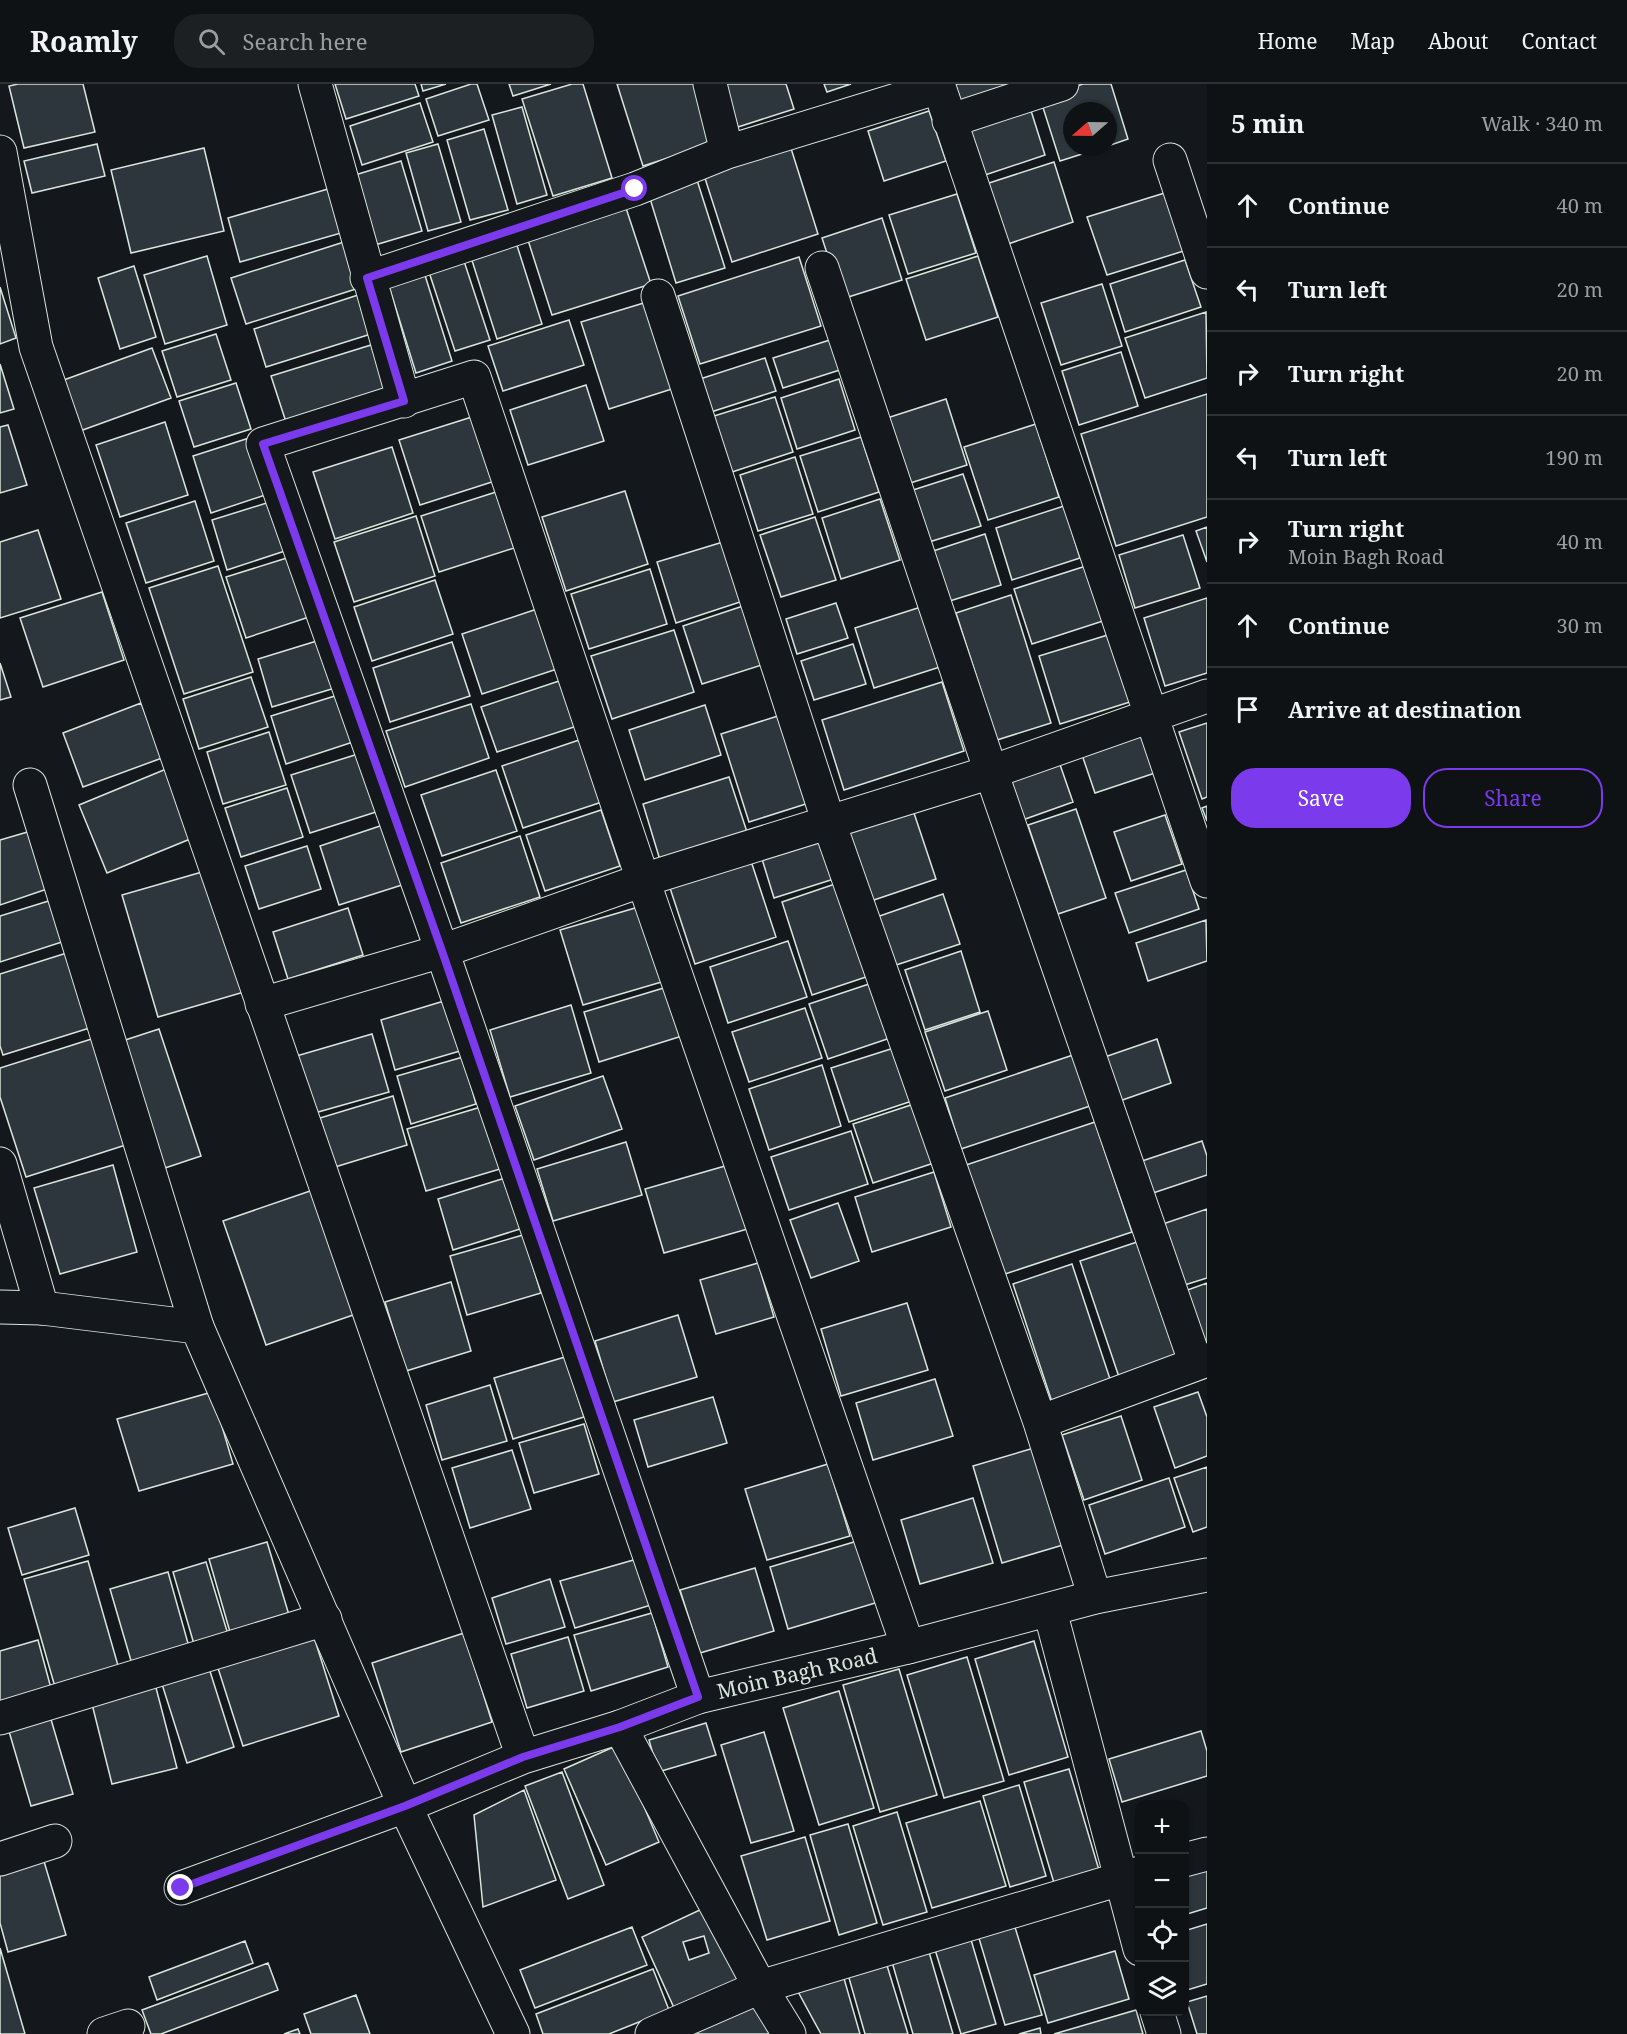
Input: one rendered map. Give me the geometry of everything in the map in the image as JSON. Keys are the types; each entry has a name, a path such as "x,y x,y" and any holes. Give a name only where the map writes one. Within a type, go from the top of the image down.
{"street":[{"path":"315,84 367,278 404,401"},
{"path":"710,84 727,152"},
{"path":"949,121 1062,84"},
{"path":"367,278 635,189 727,152 938,86 1207,881"},
{"path":"0,152 36,346 523,1757"},
{"path":"1170,160 1207,272"},
{"path":"822,268 991,771 1201,1362 1040,1422"},
{"path":"658,296 829,823 1040,1422 1095,1597"},
{"path":"698,1697 442,951 263,444 474,377 643,880 908,1647"},
{"path":"262,1004 442,951 643,880 991,771 1207,696"},
{"path":"30,785 197,1327 405,1806 513,2034"},
{"path":"0,1164 42,1308"},
{"path":"0,1307 42,1308 197,1327"},
{"name":"Moin Bagh Road","path":"181,1888 405,1806 523,1757 620,1727 698,1697 908,1647 1050,1611 1095,1597 1207,1575"},
{"path":"1050,1611 1129,1875 1135,1915"},
{"path":"0,1718 325,1619"},
{"path":"620,1727 760,1987 789,2034"},
{"path":"0,1859 55,1841"},
{"path":"1189,1859 1207,1854"},
{"path":"652,2034 760,1987 1129,1875"},
{"path":"1158,2016 1164,2034"}],"building":[{"path":"83,84 95,132 24,148 9,86"},
{"path":"335,84 415,84 419,96 346,119"},
{"path":"421,84 446,84 423,91"},
{"path":"477,84 489,120 438,136 426,99"},
{"path":"509,84 551,84 513,96"},
{"path":"572,84 583,84 612,178 553,196 522,99"},
{"path":"617,84 700,84 718,142 643,166"},
{"path":"724,84 786,84 794,109 738,127"},
{"path":"824,84 851,84 827,92"},
{"path":"955,84 1025,84 961,104"},
{"path":"1083,84 1111,84 1117,102 1063,102 1063,156 1076,156 1060,161 1040,98"},
{"path":"1027,98 1045,155 979,177 960,120"},
{"path":"420,103 433,142 362,165 350,126"},
{"path":"1117,103 1128,139 1117,143"},
{"path":"522,107 547,195 517,204 492,115"},
{"path":"929,111 946,161 884,181 868,131"},
{"path":"484,129 508,210 470,220 447,140"},
{"path":"789,142 818,234 732,262 702,169"},
{"path":"97,144 105,176 32,193 24,161"},
{"path":"438,144 461,222 428,231 406,153"},
{"path":"204,148 224,231 131,253 111,170"},
{"path":"401,161 422,231 375,245 355,175"},
{"path":"1054,162 1073,222 1005,245 986,184"},
{"path":"696,177 725,268 676,283 648,192"},
{"path":"328,189 341,233 240,262 228,218"},
{"path":"1171,191 1190,249 1107,275 1087,217"},
{"path":"957,194 976,253 908,274 889,215"},
{"path":"625,205 651,284 552,315 527,237"},
{"path":"882,218 902,280 842,299 822,238"},
{"path":"514,236 542,324 497,339 469,251"},
{"path":"344,242 359,288 246,324 231,278"},
{"path":"461,252 490,340 455,351 426,263"},
{"path":"207,256 227,325 165,344 144,275"},
{"path":"978,256 998,317 926,340 906,279"},
{"path":"799,257 821,326 700,364 678,296"},
{"path":"1185,260 1201,307 1125,332 1110,284"},
{"path":"134,266 156,337 120,349 98,278"},
{"path":"423,269 452,361 416,373 387,280"},
{"path":"1102,284 1122,346 1061,365 1041,303"},
{"path":"0,287 16,338 0,344"},
{"path":"358,295 371,334 266,367 254,329"},
{"path":"647,302 675,388 609,409 581,322"},
{"path":"1206,312 1207,378 1145,398 1125,338"},
{"path":"569,320 584,365 503,391 488,346"},
{"path":"216,334 231,380 177,397 162,351"},
{"path":"833,339 843,369 783,388 773,358"},
{"path":"371,345 386,390 286,422 271,376"},
{"path":"152,348 171,398 80,431 61,381"},
{"path":"1121,352 1138,406 1079,425 1062,371"},
{"path":"765,358 776,391 711,412 700,379"},
{"path":"0,364 14,409 0,413"},
{"path":"839,379 855,430 797,449 781,398"},
{"path":"236,383 251,429 194,447 179,401"},
{"path":"586,385 604,441 528,465 510,410"},
{"path":"1207,394 1207,517 1116,546 1081,434"},
{"path":"775,397 793,452 732,472 714,416"},
{"path":"946,399 967,465 904,485 884,419"},
{"path":"475,416 495,481 420,505 399,440"},
{"path":"165,422 188,495 120,517 96,445"},
{"path":"1036,424 1059,497 988,520 964,447"},
{"path":"8,425 27,485 0,493 0,427"},
{"path":"861,437 879,492 818,512 800,456"},
{"path":"249,438 268,494 211,513 193,456"},
{"path":"392,447 413,513 335,539 313,472"},
{"path":"795,457 813,514 758,531 740,475"},
{"path":"963,474 981,526 929,542 913,490"},
{"path":"625,491 648,564 566,591 542,517"},
{"path":"496,492 514,548 439,572 421,516"},
{"path":"880,499 900,560 841,579 822,518"},
{"path":"195,501 214,561 146,583 126,523"},
{"path":"273,501 288,550 227,570 212,520"},
{"path":"1064,506 1080,558 1012,580 996,528"},
{"path":"416,516 435,576 354,602 334,542"},
{"path":"815,517 836,580 781,597 760,535"},
{"path":"1207,527 1207,562 1196,531"},
{"path":"38,530 61,599 0,618 0,542"},
{"path":"985,534 1001,585 940,604 924,554"},
{"path":"1183,535 1200,588 1135,608 1119,555"},
{"path":"723,542 743,601 676,623 657,562"},
{"path":"290,557 309,617 246,638 226,577"},
{"path":"1089,565 1106,620 1032,644 1014,589"},
{"path":"218,566 253,672 184,694 149,588"},
{"path":"650,569 667,624 589,649 571,594"},
{"path":"435,580 453,634 372,661 354,607"},
{"path":"102,592 124,660 43,687 20,618"},
{"path":"1011,595 1051,723 997,740 956,613"},
{"path":"1207,598 1207,673 1165,686 1144,618"},
{"path":"836,603 848,638 797,654 786,619"},
{"path":"746,605 765,664 702,684 683,626"},
{"path":"924,606 943,666 874,688 855,628"},
{"path":"537,609 557,669 482,694 462,634"},
{"path":"674,630 694,692 612,719 591,656"},
{"path":"1111,634 1133,701 1060,724 1039,656"},
{"path":"320,640 335,688 272,707 258,659"},
{"path":"452,642 470,696 390,722 373,668"},
{"path":"853,644 866,684 814,700 801,661"},
{"path":"0,663 11,697 0,700"},
{"path":"251,677 268,727 199,749 183,699"},
{"path":"562,680 577,726 497,752 481,707"},
{"path":"942,682 964,751 844,790 822,720"},
{"path":"338,695 353,742 286,764 271,716"},
{"path":"141,703 162,758 83,787 63,733"},
{"path":"471,704 489,758 405,787 386,731"},
{"path":"705,705 721,755 645,780 629,730"},
{"path":"781,715 809,803 749,822 721,734"},
{"path":"1207,723 1207,797 1202,799 1179,732"},
{"path":"1140,725 1155,773 1095,793 1079,746"},
{"path":"269,732 286,785 223,804 207,752"},
{"path":"582,739 602,802 523,828 502,766"},
{"path":"358,754 376,812 310,833 291,775"},
{"path":"1057,756 1073,802 1017,822 1001,775"},
{"path":"171,767 200,835 107,873 79,805"},
{"path":"496,770 517,831 442,856 421,795"},
{"path":"729,777 747,832 660,860 643,804"},
{"path":"287,788 303,837 241,857 225,808"},
{"path":"1207,806 1207,821 1202,808"},
{"path":"912,807 936,879 868,902 844,829"},
{"path":"1076,809 1106,898 1058,914 1028,825"},
{"path":"601,810 620,866 545,891 526,835"},
{"path":"1165,815 1182,864 1131,881 1114,832"},
{"path":"383,825 402,885 339,905 320,846"},
{"path":"31,831 50,888 0,905 0,840"},
{"path":"520,836 540,897 461,923 441,863"},
{"path":"824,838 837,878 774,898 762,859"},
{"path":"307,846 321,889 259,909 245,866"},
{"path":"751,861 776,937 695,964 670,888"},
{"path":"209,870 244,992 158,1017 122,895"},
{"path":"1186,870 1199,909 1129,933 1115,893"},
{"path":"835,884 866,977 812,995 782,902"},
{"path":"943,894 960,944 887,968 871,919"},
{"path":"55,899 68,940 0,962 0,916"},
{"path":"642,906 665,981 583,1005 560,930"},
{"path":"348,908 363,955 288,979 273,932"},
{"path":"1206,920 1207,961 1148,981 1136,943"},
{"path":"788,941 807,997 728,1023 710,967"},
{"path":"73,951 96,1026 3,1055 0,1046 0,974"},
{"path":"961,951 980,1012 925,1030 905,970"},
{"path":"878,981 896,1036 828,1059 809,1004"},
{"path":"667,987 682,1036 599,1062 584,1012"},
{"path":"444,1001 460,1051 395,1070 381,1020"},
{"path":"571,1005 591,1073 510,1097 490,1030"},
{"path":"805,1008 822,1058 749,1082 732,1032"},
{"path":"988,1011 1007,1070 945,1091 925,1032"},
{"path":"159,1029 201,1156 156,1171 113,1044"},
{"path":"372,1034 389,1092 311,1114 293,1057"},
{"path":"101,1036 135,1142 26,1177 0,1097 0,1068"},
{"path":"1157,1039 1171,1083 1111,1104 1096,1060"},
{"path":"897,1047 915,1100 849,1122 831,1068"},
{"path":"1073,1055 1090,1106 961,1149 945,1098"},
{"path":"463,1057 476,1104 411,1124 397,1076"},
{"path":"822,1065 841,1126 769,1150 749,1089"},
{"path":"603,1076 622,1129 534,1160 515,1106"},
{"path":"393,1096 407,1145 335,1167 320,1118"},
{"path":"917,1103 937,1162 873,1183 853,1124"},
{"path":"481,1107 500,1169 426,1191 407,1129"},
{"path":"1095,1122 1132,1232 999,1276 963,1166"},
{"path":"851,1131 868,1184 789,1210 771,1157"},
{"path":"1202,1141 1207,1156 1207,1175 1147,1195 1136,1163"},
{"path":"626,1142 642,1195 553,1221 537,1169"},
{"path":"732,1164 751,1228 664,1253 645,1189"},
{"path":"113,1165 137,1252 60,1274 34,1188"},
{"path":"934,1172 951,1227 872,1252 855,1197"},
{"path":"505,1178 520,1229 453,1250 438,1199"},
{"path":"313,1190 356,1314 266,1345 223,1221"},
{"path":"838,1203 859,1261 811,1278 790,1220"},
{"path":"1207,1209 1207,1278 1175,1288 1154,1227"},
{"path":"523,1235 541,1293 467,1315 450,1256"},
{"path":"1140,1241 1179,1360 1120,1380 1080,1261"},
{"path":"758,1263 774,1317 716,1334 700,1280"},
{"path":"1072,1264 1111,1382 1052,1402 1013,1284"},
{"path":"451,1282 471,1351 406,1371 385,1302"},
{"path":"1207,1283 1207,1353 1182,1292"},
{"path":"907,1303 928,1370 841,1396 821,1329"},
{"path":"678,1315 697,1377 613,1402 595,1341"},
{"path":"565,1357 584,1417 513,1439 494,1378"},
{"path":"935,1379 953,1436 873,1460 856,1403"},
{"path":"490,1385 507,1441 442,1460 426,1405"},
{"path":"212,1392 233,1464 139,1491 117,1419"},
{"path":"1198,1392 1207,1417 1207,1456 1175,1468 1154,1407"},
{"path":"713,1397 727,1443 648,1467 634,1420"},
{"path":"1121,1416 1142,1480 1084,1500 1062,1435"},
{"path":"584,1424 599,1474 534,1493 519,1443"},
{"path":"1034,1448 1063,1545 1002,1563 973,1466"},
{"path":"512,1450 531,1509 470,1528 452,1468"},
{"path":"828,1464 850,1536 767,1560 745,1489"},
{"path":"1207,1467 1207,1527 1193,1532 1174,1478"},
{"path":"1169,1478 1185,1527 1105,1554 1089,1505"},
{"path":"973,1498 993,1563 920,1584 901,1520"},
{"path":"75,1508 89,1555 22,1575 8,1528"},
{"path":"864,1539 882,1601 788,1629 770,1567"},
{"path":"267,1542 289,1615 230,1632 209,1559"},
{"path":"637,1559 651,1605 575,1628 560,1581"},
{"path":"88,1561 119,1669 55,1687 24,1579"},
{"path":"206,1562 230,1641 196,1651 173,1572"},
{"path":"755,1568 774,1631 700,1653 680,1590"},
{"path":"168,1572 191,1654 134,1671 110,1589"},
{"path":"550,1579 565,1627 506,1644 492,1598"},
{"path":"652,1613 668,1667 591,1691 574,1635"},
{"path":"464,1633 492,1722 401,1752 372,1663"},
{"path":"313,1634 339,1716 243,1746 217,1665"},
{"path":"568,1637 584,1691 527,1708 511,1654"},
{"path":"38,1640 52,1692 0,1702 0,1651"},
{"path":"1034,1641 1068,1757 1009,1775 975,1659"},
{"path":"967,1657 1004,1781 944,1798 907,1675"},
{"path":"208,1665 234,1747 187,1763 161,1681"},
{"path":"899,1669 937,1795 880,1812 843,1685"},
{"path":"155,1684 177,1768 112,1784 91,1700"},
{"path":"839,1691 874,1808 819,1825 783,1708"},
{"path":"50,1716 73,1794 31,1806 8,1728"},
{"path":"706,1723 716,1755 658,1772 649,1740"},
{"path":"1201,1731 1207,1751 1207,1776 1122,1802 1109,1759"},
{"path":"764,1732 794,1831 751,1843 721,1745"},
{"path":"618,1745 659,1842 606,1865 564,1769"},
{"path":"1069,1769 1099,1870 1054,1883 1024,1782"},
{"path":"562,1772 604,1885 568,1899 525,1786"},
{"path":"1019,1785 1046,1876 1010,1887 983,1796"},
{"path":"524,1790 556,1880 483,1907 474,1815"},
{"path":"980,1801 1006,1886 932,1908 906,1823"},
{"path":"897,1812 927,1912 883,1925 853,1826"},
{"path":"848,1824 877,1923 839,1935 810,1835"},
{"path":"805,1837 830,1921 767,1940 741,1856"},
{"path":"43,1858 66,1935 8,1952 0,1923 0,1871"},
{"path":"1207,1862 1207,1908 1189,1913 1189,1908 1189,1867"},
{"path":"704,1908 738,1980 675,2010 642,1937","holes":["704,1936 709,1953 689,1960 683,1942"]},
{"path":"1014,1924 1042,2015 1005,2025 978,1935"},
{"path":"1207,1924 1207,1984 1189,1989 1189,1962 1189,1929"},
{"path":"632,1927 647,1965 535,2008 520,1970"},
{"path":"969,1933 996,2024 961,2034 933,1943"},
{"path":"245,1941 253,1963 157,2000 149,1977"},
{"path":"0,1948 25,2034 0,2034"},
{"path":"1115,1951 1129,1999 1048,2023 1034,1975"},
{"path":"929,1952 953,2034 913,2034 892,1962"},
{"path":"885,1959 908,2034 865,2034 847,1971"},
{"path":"268,1963 278,1990 161,2034 151,2034 142,2010"},
{"path":"653,1969 669,2010 609,2034 543,2034 536,2014"},
{"path":"843,1975 860,2034 821,2034 796,1988"},
{"path":"356,1995 370,2034 311,2034 304,2014"},
{"path":"1207,1996 1207,2034 1197,2034 1189,2001"},
{"path":"758,2004 771,2034 687,2034"},
{"path":"1135,2010 1135,2016 1138,2016 1143,2034 1054,2034"},
{"path":"1040,2028 1041,2034 1019,2034"},
{"path":"298,2029 300,2034 284,2034"}],"route":[{"path":"181,1888 405,1806 523,1757 620,1727 698,1697 442,951 263,444 404,401 367,278 635,189"}]}
